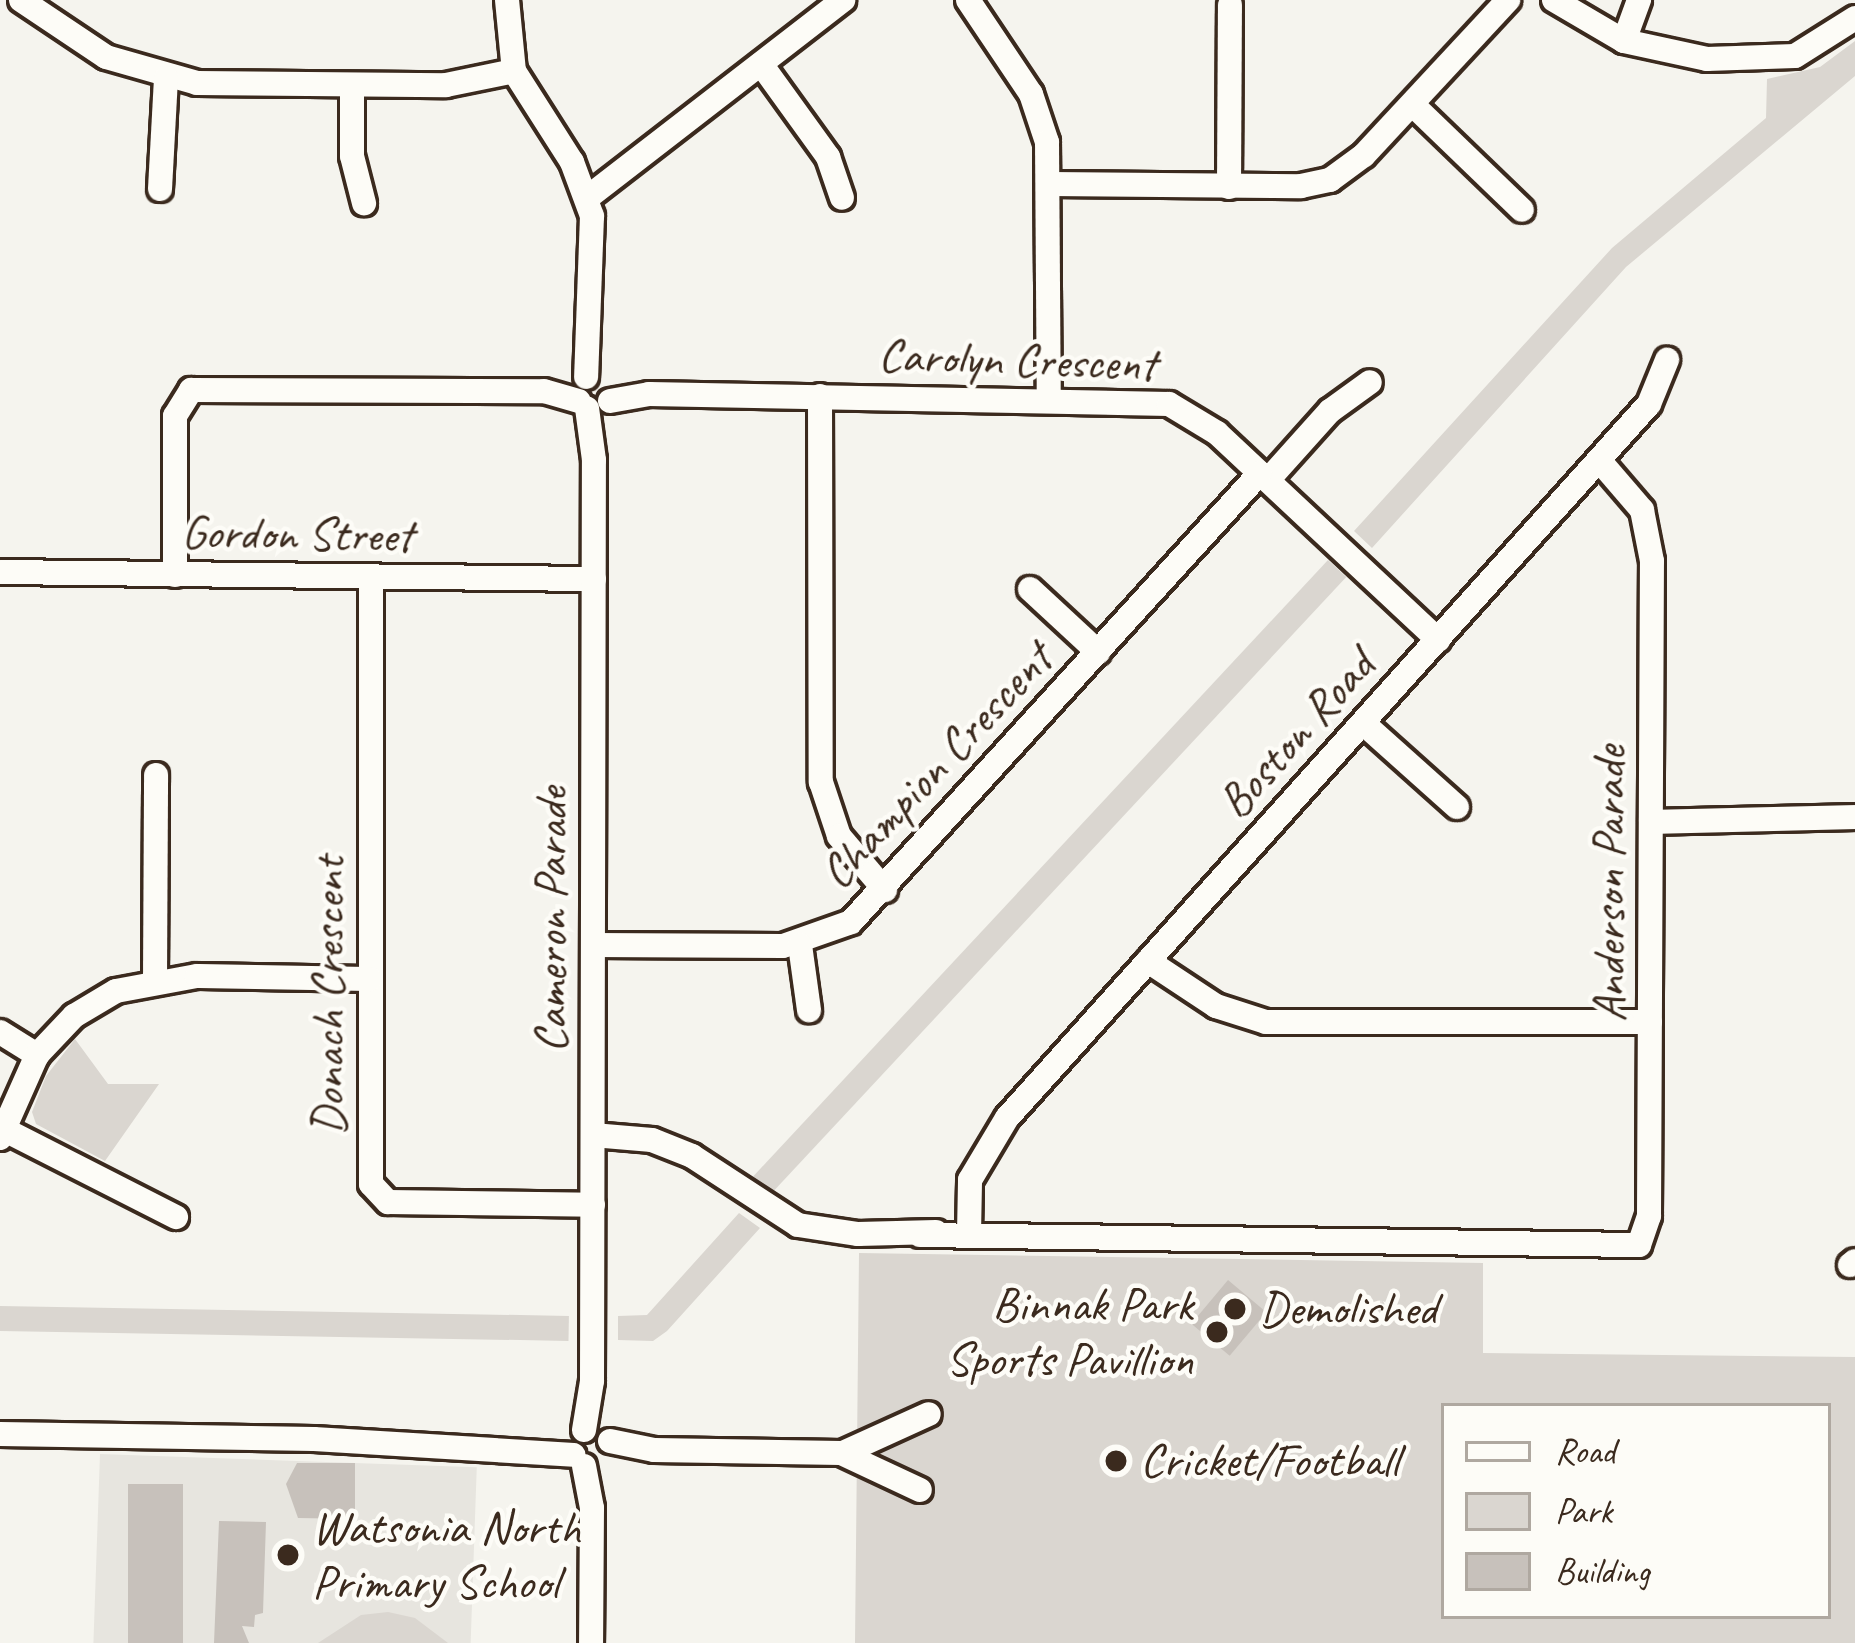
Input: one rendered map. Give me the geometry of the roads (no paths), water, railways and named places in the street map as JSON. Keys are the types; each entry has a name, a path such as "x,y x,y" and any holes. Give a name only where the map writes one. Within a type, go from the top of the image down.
{"street":[{"path":"21,0 106,57 166,78 352,86 464,84 514,71"},
{"path":"51,24 66,0"},
{"name":"Cameron Parade","path":"507,0 514,71 583,189 594,315 591,1643"},
{"path":"583,189 836,7 857,0"},
{"path":"1050,184 1229,187 1330,179 1413,105 1508,0"},
{"path":"1486,29 1522,0"},
{"path":"1554,0 1624,41 1682,56 1782,58 1819,47 1855,18"},
{"path":"1624,41 1639,0"},
{"path":"968,1 1031,94 1050,184 1049,399"},
{"path":"1229,187 1230,5"},
{"path":"761,64 828,157 842,198"},
{"path":"160,189 166,78"},
{"path":"352,86 352,156 364,202"},
{"path":"1413,105 1522,210"},
{"name":"Boston Road","path":"970,1225 980,1161 1007,1118 1649,404 1667,359"},
{"name":"Champion Crescent","path":"593,945 800,944 851,922 1263,477 1330,411 1370,382"},
{"path":"175,575 175,416 191,390 595,392"},
{"name":"Carolyn Crescent","path":"595,392 1049,399 1180,408 1441,636"},
{"path":"820,396 821,782 839,836 885,890"},
{"name":"Anderson Parade","path":"593,1141 673,1148 798,1225 948,1241 970,1225 1031,1238 1627,1250 1646,1234 1651,816 1648,534 1634,498 1595,464"},
{"name":"Gordon Street","path":"0,572 594,579"},
{"name":"Donach Crescent","path":"370,577 369,1174 377,1196 593,1205"},
{"path":"1030,589 1098,652"},
{"path":"1363,723 1457,807"},
{"path":"155,980 156,776"},
{"path":"1651,816 1855,817"},
{"path":"800,944 809,1010"},
{"path":"1153,955 1196,994 1266,1022 1650,1028"},
{"path":"176,1217 2,1134 37,1055 96,1001 155,980 370,979"},
{"path":"0,1032 37,1055"},
{"path":"841,1454 929,1414"},
{"path":"0,1434 841,1454 920,1490"}],"place":[{"name":"Demolished","path":"1235,1309"},
{"name":"Binnak Park Sports Pavillion","path":"1217,1332"},
{"name":"Cricket/Football","path":"1116,1461"},
{"name":"Watsonia North Primary School","path":"288,1555"}]}
